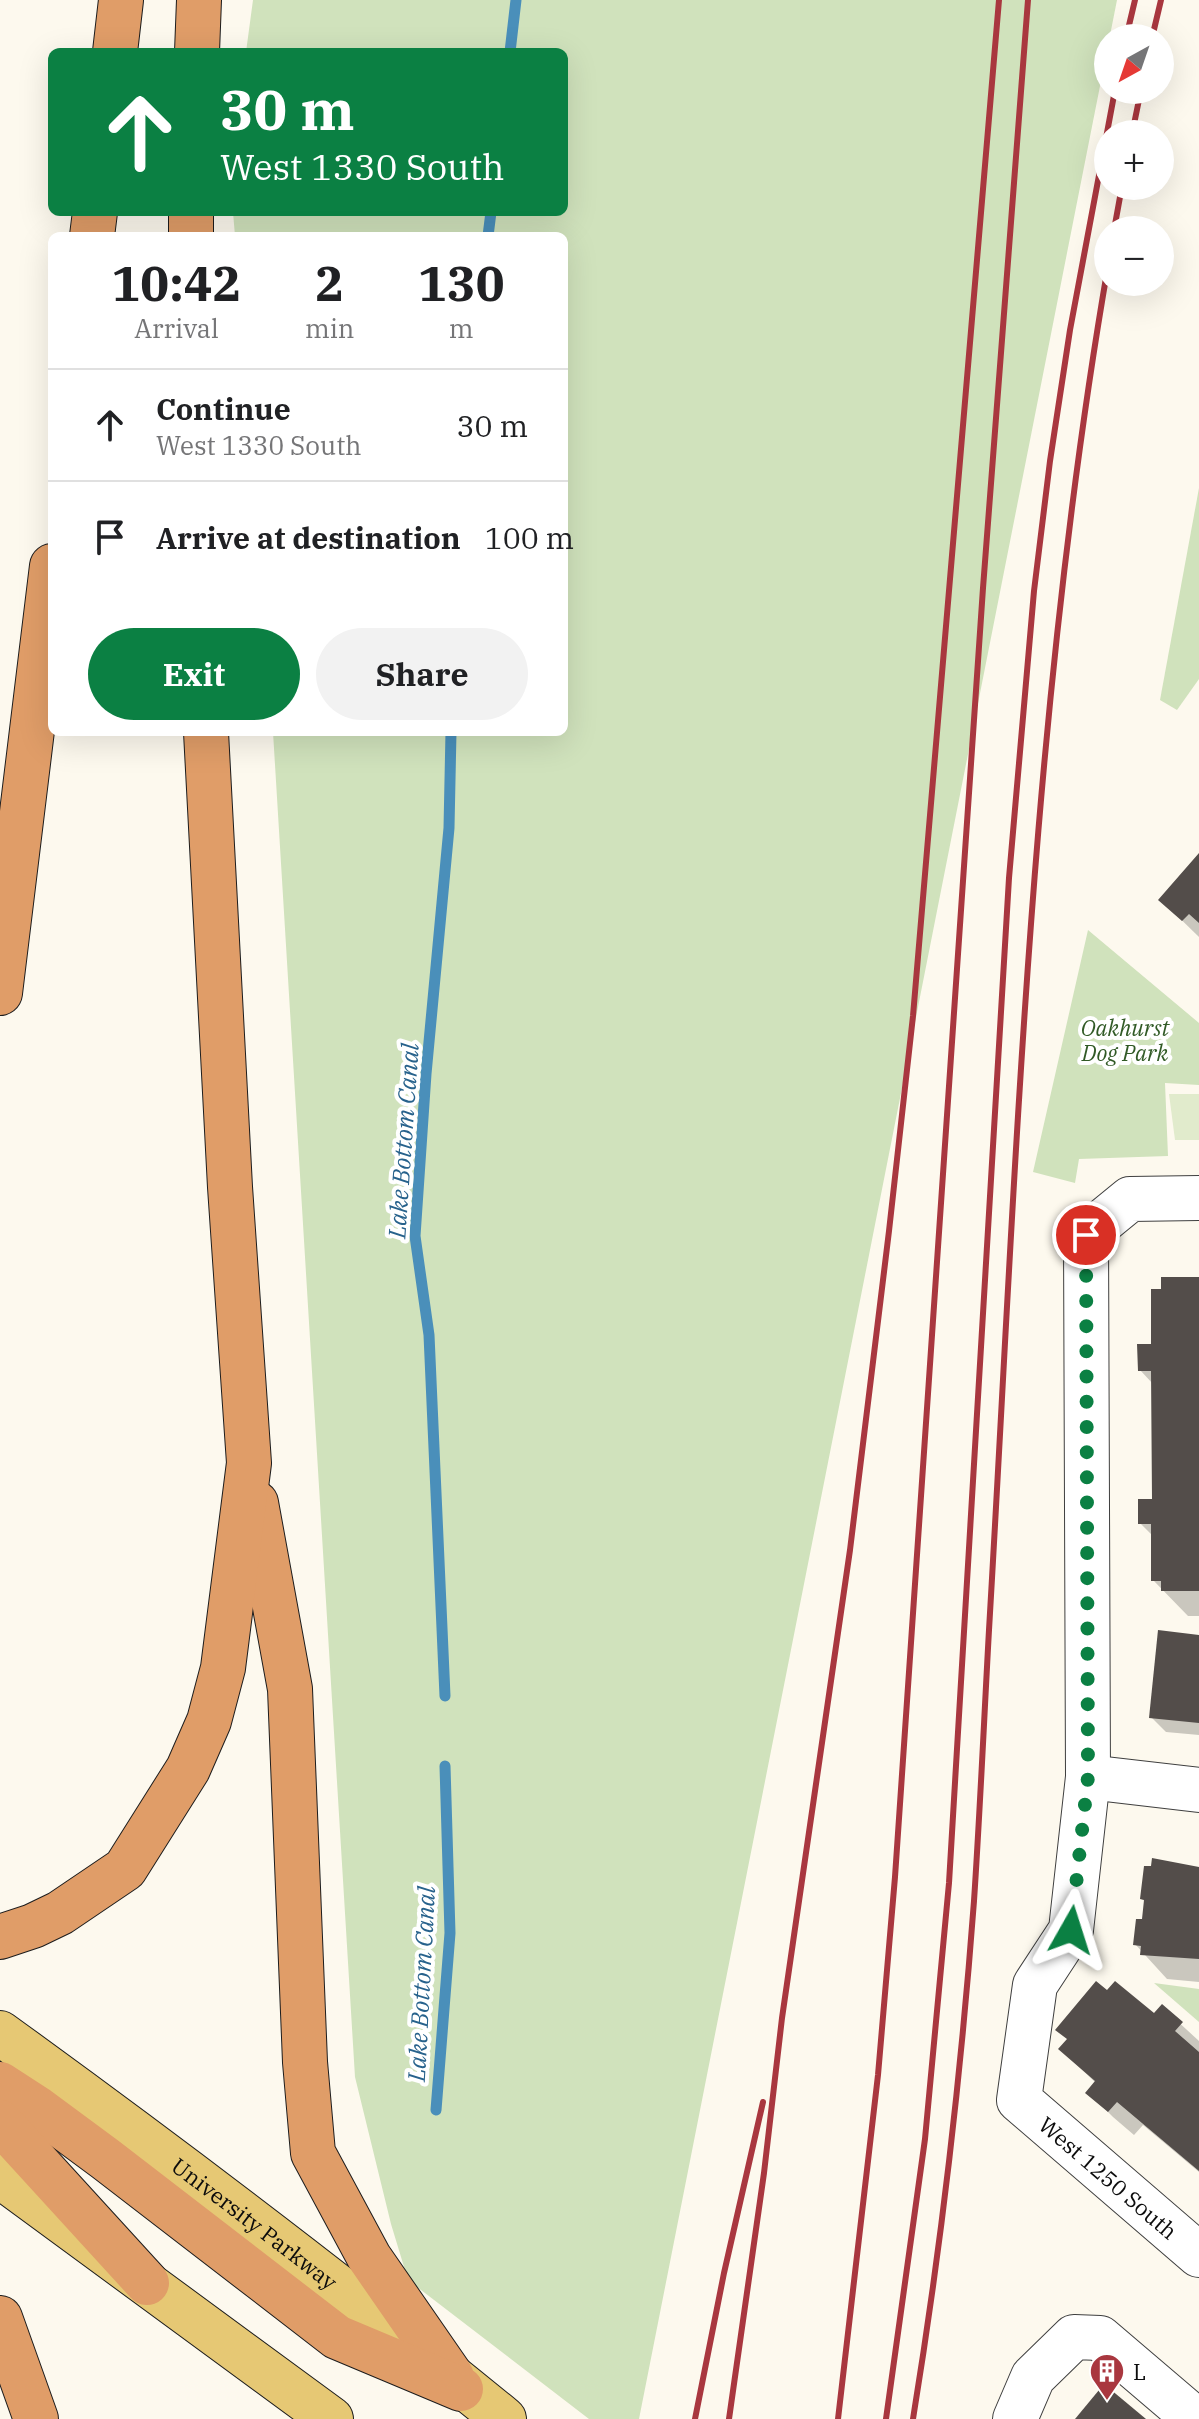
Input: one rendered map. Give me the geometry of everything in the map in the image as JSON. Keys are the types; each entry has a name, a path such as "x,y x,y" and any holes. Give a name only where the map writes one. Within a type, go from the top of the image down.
{"highway":[{"path":"115,48 121,0"},
{"path":"197,48 199,0"},
{"path":"0,993 48,599"},
{"path":"206,736 229,1171 249,1463 290,1689 305,2062 313,2153 369,2257 477,2397"},
{"path":"0,1937 60,1913 125,1869 188,1769 209,1721 223,1668 249,1463"},
{"path":"0,2084 106,2159 337,2337 477,2397"},
{"path":"0,2122 147,2283"},
{"path":"0,2318 36,2419"}],"main road":[{"name":"University Parkway","path":"0,2033 129,2126 477,2397"},
{"path":"0,2176 331,2419"}],"street":[{"path":"1199,1198 1130,1199 1086,1235 1088,1777 1199,1790"},
{"name":"West 1250 South","path":"1088,1777 1071,1930 1035,1985 1019,2100 1199,2255"},
{"path":"1015,2419 1033,2377 1074,2337 1100,2338 1195,2419"}],"green space":[{"path":"253,0 1117,0 1112,24 1094,24 1094,104 1096,104 639,2419 589,2419 408,2280 355,2077 273,736 568,736 568,232 235,232 233,216 568,216 568,48 247,48"},
{"path":"1199,488 1199,679 1177,710 1160,700"},
{"name":"Oakhurst Dog Park","path":"1088,930 1199,1023 1199,1085 1165,1083 1168,1156 1079,1159 1075,1183 1033,1172"},
{"path":"1169,1094 1199,1094 1199,1140 1175,1140"},
{"path":"1154,1983 1199,1989 1199,2022"}],"building":[{"path":"1199,853 1199,923 1189,914 1182,921 1158,900"},
{"path":"1161,1277 1199,1277 1199,1591 1161,1591 1161,1581 1151,1581 1151,1524 1138,1524 1138,1499 1152,1499 1151,1371 1138,1371 1137,1344 1151,1344 1151,1289 1161,1289"},
{"path":"1158,1630 1199,1635 1199,1723 1149,1718"},
{"path":"1152,1858 1199,1867 1199,1959 1140,1955 1141,1946 1133,1945 1136,1919 1142,1919 1144,1900 1140,1899 1144,1866 1151,1866"},
{"path":"1096,1981 1107,1990 1115,1981 1154,2013 1162,2004 1183,2022 1175,2031 1199,2052 1199,2171 1117,2102 1108,2112 1085,2093 1095,2081 1058,2049 1067,2039 1055,2030"},
{"name":"L","path":"1104,2384 1146,2419 1075,2419"}],"waterway":[{"name":"Lake Bottom Canal","path":"510,48 516,0"},
{"name":"Lake Bottom Canal","path":"488,232 490,216"},
{"name":"Lake Bottom Canal","path":"445,1696 429,1335 415,1236 426,1074 449,828 451,736"},
{"name":"Lake Bottom Canal","path":"436,2110 450,1933 445,1766"}],"railway":[{"path":"729,2419 764,2173 782,2018 850,1550 913,1016 999,0"},
{"path":"838,2419 878,2075 895,1877 983,588 1028,0"},
{"path":"1129,24 1135,0"},
{"path":"1155,24 1161,0"},
{"path":"886,2419 925,2139 949,1883 1009,878 1034,591 1070,330 1112,104"},
{"path":"1135,120 1138,104"},
{"path":"1117,216 1119,200"},
{"path":"913,2419 949,2161 974,1901 1018,1117 1043,775 1060,605 1103,296"},
{"path":"695,2419 763,2102"}],"place":[{"name":"L","path":"1107,2402"}],"route":[{"path":"1071,1930 1088,1777 1086,1235"}]}
